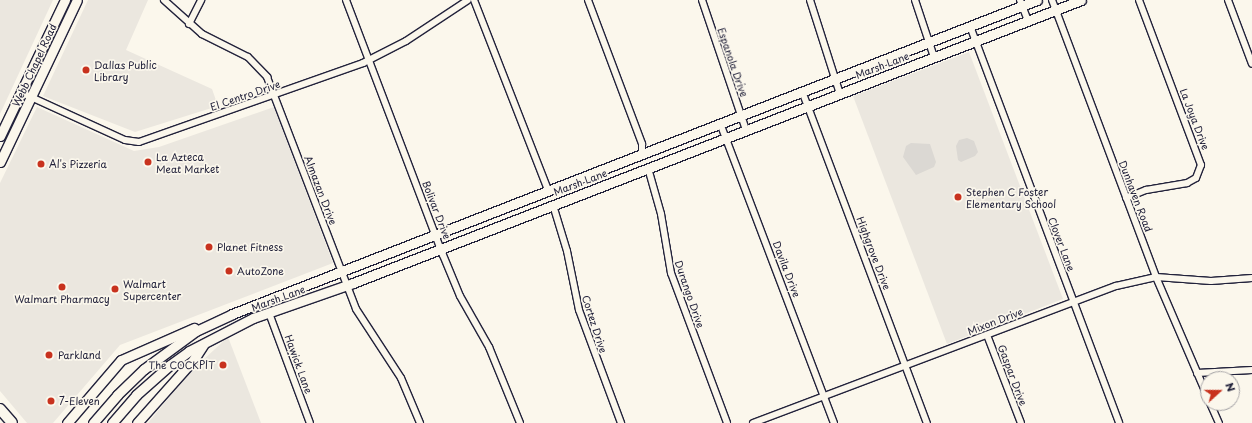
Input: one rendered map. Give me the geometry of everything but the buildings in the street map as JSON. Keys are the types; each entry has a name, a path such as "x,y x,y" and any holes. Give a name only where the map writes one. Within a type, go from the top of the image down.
{"main road":[{"name":"Webb Chapel Road","path":"0,136 65,0"},
{"name":"Webb Chapel Road","path":"0,162 77,0"},
{"name":"Marsh Lane","path":"93,423 117,395 144,369 205,326 435,233 970,26 1021,3 1037,0"},
{"name":"Marsh Lane","path":"112,423 153,379 188,351 204,345 221,334 269,313 347,285 1081,0"},
{"path":"642,153 648,168"},
{"path":"548,190 554,205"},
{"path":"264,302 269,313"},
{"path":"69,421 121,360 190,329 205,326"},
{"path":"137,423 194,359 204,345"},
{"path":"0,409 12,423"}],"street":[{"name":"Almazan Drive","path":"164,0 189,24 202,34 248,57 267,77 347,285 364,323 401,378 420,423"},
{"path":"189,24 201,0"},
{"name":"Bolivar Drive","path":"346,0 460,296 490,347 520,423"},
{"name":"El Centro Drive","path":"20,92 132,142 144,140 275,96 369,61 406,41 468,0"},
{"path":"474,0 548,190"},
{"path":"588,0 642,144 642,153"},
{"name":"Espanola Drive","path":"702,0 746,130"},
{"path":"810,0 840,94"},
{"path":"915,0 934,57"},
{"name":"Dunhaven Road","path":"1052,0 1156,277 1200,380"},
{"name":"La Joya Drive","path":"1126,198 1146,190 1187,183 1196,178 1201,165 1139,0"},
{"path":"1228,0 1252,64"},
{"path":"1021,3 1028,21"},
{"name":"Clover Lane","path":"970,26 1118,423"},
{"name":"Highgrove Drive","path":"802,91 927,423"},
{"name":"Davila Drive","path":"720,123 834,423"},
{"name":"Durango Drive","path":"648,168 660,214 671,273 727,423"},
{"name":"Cortez Drive","path":"554,205 567,251 578,310 621,423"},
{"name":"Mixon Drive","path":"753,423 1116,286 1156,277 1211,281 1252,278"},
{"name":"Hawick Lane","path":"269,313 310,423"},
{"name":"Gaspar Drive","path":"987,335 1021,423"},
{"path":"1197,373 1252,370"},
{"path":"1214,411 1219,423"}],"shaded area":[{"path":"0,0 53,0 0,114"},
{"path":"88,0 148,0 126,50 212,89 218,106 135,132 43,96"},
{"name":"Stephen C Foster Elementary School","path":"969,52 1063,299 947,344 853,96"},
{"path":"37,107 134,151 159,147 274,107 333,263 120,345 53,423 27,423 0,391 0,183"},
{"path":"967,138 974,141 978,152 975,156 961,162 958,160 956,146 959,140"},
{"path":"911,143 930,144 936,162 934,167 916,175 903,157 906,146"},
{"path":"228,337 261,423 148,423 189,373"}],"place":[{"name":"Dallas Public Library","path":"86,70"},
{"name":"La Azteca Meat Market","path":"148,162"},
{"name":"Al's Pizzeria","path":"41,164"},
{"name":"Stephen C Foster Elementary School","path":"958,197"},
{"name":"Planet Fitness","path":"209,247"},
{"name":"AutoZone","path":"229,271"},
{"name":"Walmart Pharmacy","path":"62,287"},
{"name":"Walmart Supercenter","path":"115,289"},
{"name":"Parkland","path":"49,355"},
{"name":"The COCKPIT","path":"223,365"},
{"name":"7-Eleven","path":"51,401"}]}
